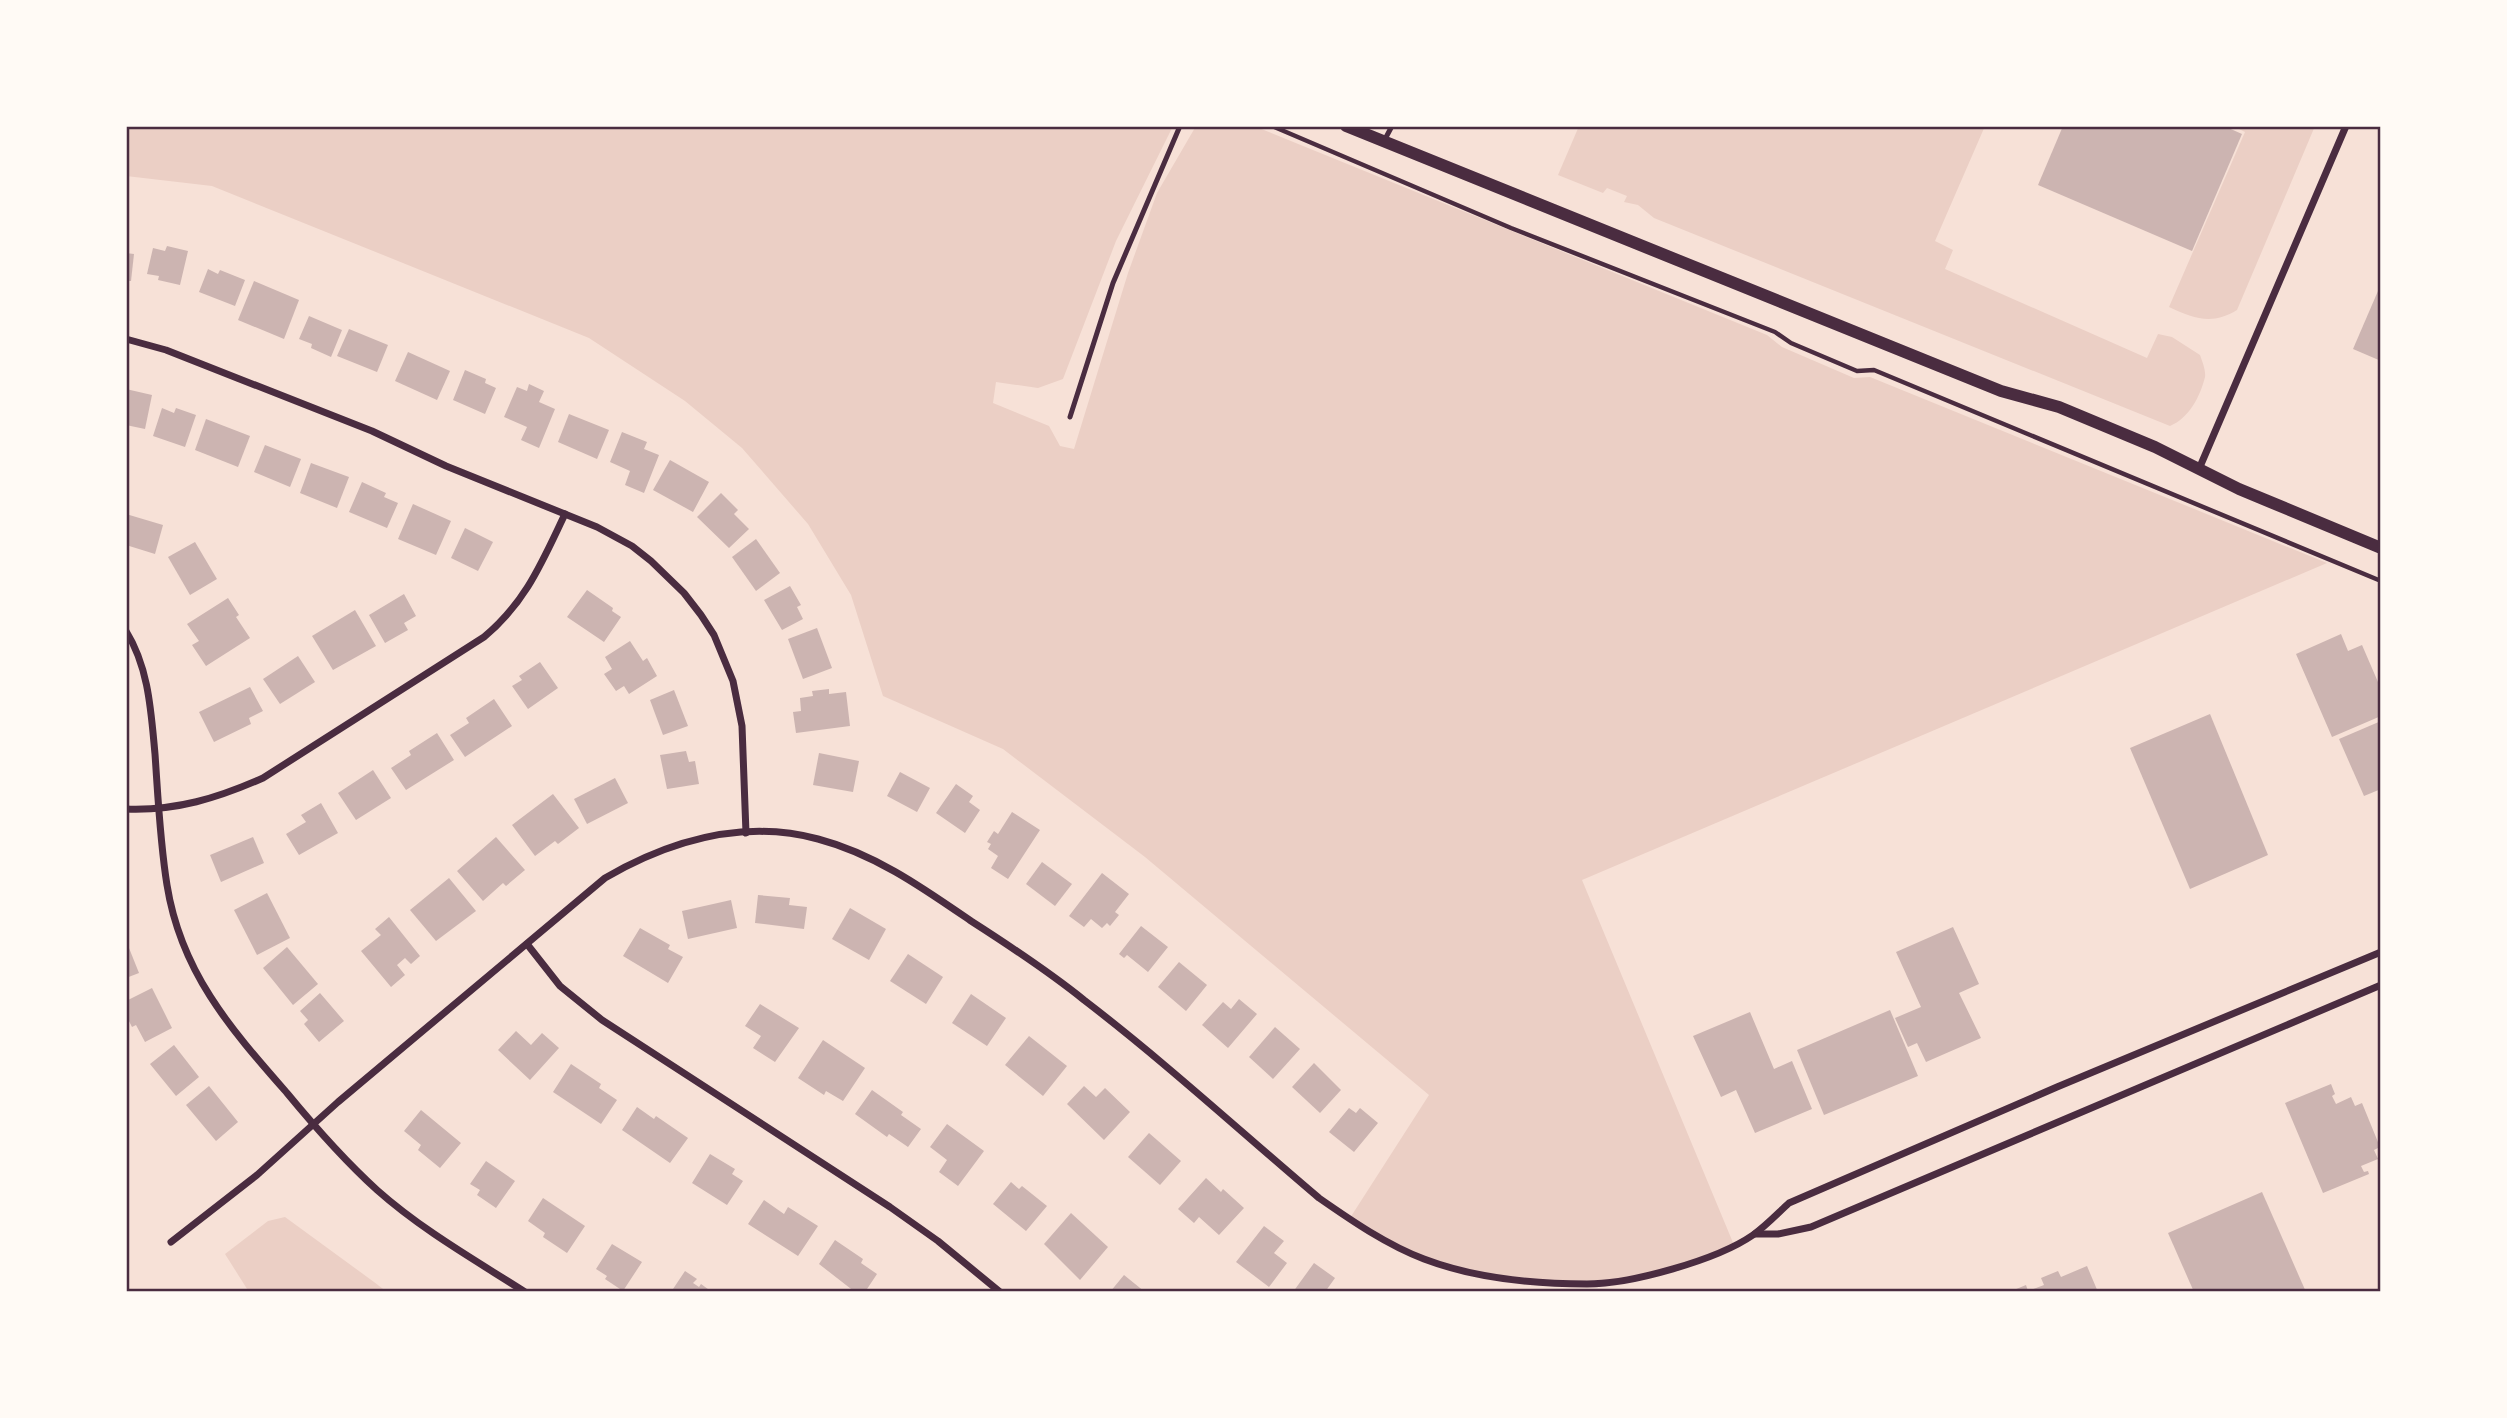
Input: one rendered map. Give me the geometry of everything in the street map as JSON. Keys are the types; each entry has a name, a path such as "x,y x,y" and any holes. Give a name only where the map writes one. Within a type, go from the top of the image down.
{"street":[{"path":"1346,126 2001,391 2059,407 2155,447 2239,489 2381,548"},
{"path":"2199,469 2346,126"},
{"path":"126,339 166,350 372,430 446,466 609,533 651,561 684,593 714,635 733,681 743,726 747,833"},
{"path":"126,809 159,810 203,802 262,778 484,637 503,621 525,594 536,577 565,514"},
{"path":"126,631 142,668 150,703 167,887 181,941 206,993 313,1124 378,1191 409,1216 525,1292"},
{"path":"171,1242 257,1175 313,1124 604,878 649,854 695,839 747,833 778,833 816,839 886,865 1034,962 1083,999 1319,1198 1367,1230 1405,1250 1444,1265 1485,1275 1597,1288 1688,1265 1710,1256 1754,1234 1789,1203 2057,1087 2381,952"},
{"path":"527,944 560,986 602,1020 890,1207 938,1241 1000,1292"},
{"path":"1754,1234 1779,1234 1811,1227 2381,985"}],"lane":[{"path":"1070,417 1112,283 1180,126"},
{"path":"1384,141 1392,126"}],"path":[{"path":"1272,126 1511,228 1775,332 1791,343 1857,371 1874,370 2381,580"}],"shaded area":[{"path":"126,126 1173,126 1116,241 1063,379 1038,388 996,382 993,403 1049,426 1060,446 1074,449 1128,273 1157,193 1196,126 1254,126 1767,335 1782,347 1854,378 1870,377 2327,563 1582,880 1734,1245 1688,1265 1596,1284 1479,1274 1418,1257 1350,1218 1429,1095 1145,857 1003,749 883,696 851,595 808,524 742,448 685,401 589,338 212,186 126,176"},
{"path":"1579,126 1985,126 1935,241 1953,250 1945,269 2147,358 2158,334 2172,337 2200,355 2205,377 2200,392 2183,418 2170,426 1654,218 1638,205 1624,202 1627,196 1607,188 1603,193 1558,175"},
{"path":"2233,126 2315,126 2237,310 2220,318 2203,319 2169,307 2245,132"},
{"path":"285,1217 387,1292 249,1292 225,1254 268,1221"}],"building":[{"path":"2063,126 2224,126 2242,134 2192,251 2038,185"},
{"path":"167,246 188,251 180,285 158,280 159,276 147,274 153,248 165,251"},
{"path":"126,253 134,254 131,281 126,281"},
{"path":"208,269 218,274 220,270 245,280 235,306 199,292"},
{"path":"254,281 299,300 284,339 238,320"},
{"path":"2381,284 2381,361 2353,349"},
{"path":"309,316 342,330 331,357 299,339"},
{"path":"349,329 388,345 377,372 337,356"},
{"path":"408,352 450,371 437,400 395,381"},
{"path":"465,370 486,379 485,383 496,388 485,414 453,400"},
{"path":"529,384 544,391 539,402 555,409 539,448 521,440 527,427 504,417 517,387 527,391"},
{"path":"126,389 152,395 145,429 126,425"},
{"path":"162,408 174,413 176,408 196,415 185,447 153,436"},
{"path":"569,414 609,430 597,459 558,442"},
{"path":"206,419 250,436 238,467 195,450"},
{"path":"622,432 647,442 644,449 659,455 644,493 625,485 630,471 610,462"},
{"path":"265,445 301,459 290,487 254,472"},
{"path":"670,460 709,482 693,512 653,490"},
{"path":"311,463 349,477 337,508 300,493"},
{"path":"362,482 386,493 384,497 398,503 387,528 349,512"},
{"path":"721,493 738,510 734,514 749,529 729,548 697,517"},
{"path":"413,504 451,521 436,555 398,539"},
{"path":"126,514 163,525 155,554 126,545"},
{"path":"465,528 493,542 478,571 451,558"},
{"path":"756,539 780,573 756,591 732,557"},
{"path":"195,542 217,579 190,595 168,557"},
{"path":"790,586 801,605 797,607 803,619 782,630 764,600"},
{"path":"587,590 621,617 604,642 567,617"},
{"path":"404,594 416,616 404,623 408,630 385,643 369,615"},
{"path":"228,598 239,615 236,617 250,638 206,666 192,645 199,641 187,624"},
{"path":"355,610 376,646 333,670 312,636"},
{"path":"817,628 832,668 803,679 788,639"},
{"path":"2341,634 2348,651 2362,645 2381,689 2381,716 2332,737 2296,654"},
{"path":"630,641 643,661 647,658 657,676 629,694 624,686 616,691 604,674 612,669 605,657"},
{"path":"298,656 315,682 280,704 263,679"},
{"path":"540,662 558,688 528,709 512,686 522,680 519,676"},
{"path":"250,687 263,711 249,718 251,724 214,742 199,712"},
{"path":"829,689 829,694 846,692 850,726 796,733 793,712 801,711 800,698 813,696 812,691"},
{"path":"674,690 688,726 663,735 650,700"},
{"path":"494,699 512,726 465,757 450,735 469,723 466,718"},
{"path":"2210,714 2268,855 2190,889 2130,748"},
{"path":"2381,721 2381,789 2364,796 2339,739"},
{"path":"437,733 454,760 406,790 391,768 411,755 409,751"},
{"path":"686,751 689,762 695,761 699,784 667,789 660,755"},
{"path":"819,753 859,761 853,792 813,785"},
{"path":"373,770 391,798 356,820 338,793"},
{"path":"900,772 930,788 917,812 887,796"},
{"path":"615,778 628,803 587,824 574,799"},
{"path":"956,784 973,796 969,802 980,810 965,833 936,813"},
{"path":"553,794 579,828 558,844 555,841 535,856 512,825"},
{"path":"321,803 338,833 299,855 286,834 306,822 301,815"},
{"path":"1012,812 1040,830 1008,879 991,868 998,856 988,849 991,844 987,842 994,831 998,834"},
{"path":"253,837 264,863 221,882 210,855"},
{"path":"496,837 525,870 506,886 503,883 483,901 457,871"},
{"path":"1042,862 1072,884 1055,906 1026,884"},
{"path":"1102,873 1129,894 1115,912 1119,915 1110,926 1107,923 1102,928 1091,919 1084,927 1069,916"},
{"path":"449,878 476,911 436,941 410,910"},
{"path":"267,893 290,938 257,955 234,910"},
{"path":"758,895 790,898 789,905 807,907 804,929 755,923"},
{"path":"731,900 737,928 688,939 682,911"},
{"path":"850,908 886,929 869,960 832,939"},
{"path":"389,917 420,956 411,964 405,958 397,965 405,975 391,987 361,951 381,935 375,929"},
{"path":"1141,926 1168,947 1148,972 1127,955 1124,958 1119,954"},
{"path":"1953,927 1979,984 1959,993 1981,1038 1926,1062 1917,1043 1908,1047 1895,1018 1921,1007 1896,952"},
{"path":"640,928 670,945 668,949 683,957 668,983 623,956"},
{"path":"287,947 318,984 293,1005 263,968"},
{"path":"129,948 139,973 126,978 126,950"},
{"path":"908,954 943,977 926,1004 890,981"},
{"path":"1179,962 1207,985 1186,1011 1158,987"},
{"path":"152,988 172,1028 145,1042 136,1025 132,1027 126,1015 126,1001"},
{"path":"320,993 344,1021 319,1042 304,1024 308,1020 300,1011"},
{"path":"971,994 1006,1018 987,1046 952,1023"},
{"path":"1239,999 1257,1014 1228,1048 1202,1025 1223,1002 1231,1009"},
{"path":"760,1004 799,1028 775,1062 753,1048 761,1036 745,1026"},
{"path":"1890,1010 1918,1076 1824,1115 1797,1050"},
{"path":"1750,1012 1774,1069 1792,1061 1812,1109 1755,1133 1736,1090 1721,1097 1693,1036"},
{"path":"1275,1027 1300,1049 1273,1079 1249,1057"},
{"path":"516,1031 531,1045 542,1033 559,1048 530,1080 498,1050"},
{"path":"1029,1036 1067,1066 1043,1096 1005,1065"},
{"path":"823,1040 865,1068 843,1101 826,1091 824,1095 798,1078"},
{"path":"174,1045 199,1077 176,1096 150,1064"},
{"path":"1314,1063 1341,1090 1320,1113 1292,1087"},
{"path":"571,1064 601,1084 599,1088 617,1100 601,1124 553,1092"},
{"path":"2331,1084 2336,1104 2351,1097 2355,1106 2362,1103 2380,1147 2374,1150 2378,1159 2361,1166 2364,1172 2368,1171 2369,1174 2323,1193 2285,1103"},
{"path":"209,1086 238,1122 216,1141 186,1105"},
{"path":"1084,1086 1096,1097 1105,1088 1130,1112 1104,1140 1067,1104"},
{"path":"872,1090 921,1129 908,1147 889,1134 887,1137 855,1114"},
{"path":"637,1107 654,1119 656,1116 688,1138 670,1163 622,1130"},
{"path":"1349,1108 1356,1113 1360,1108 1378,1123 1354,1152 1329,1132"},
{"path":"421,1110 461,1143 440,1168 418,1150 421,1145 404,1131"},
{"path":"947,1124 984,1151 958,1186 939,1172 947,1160 930,1147"},
{"path":"1149,1133 1181,1161 1160,1185 1128,1157"},
{"path":"710,1154 735,1169 732,1174 743,1181 727,1205 692,1183"},
{"path":"486,1161 515,1181 496,1208 477,1195 480,1190 470,1184"},
{"path":"1206,1178 1244,1208 1219,1235 1199,1217 1194,1223 1178,1209"},
{"path":"1011,1182 1019,1189 1022,1186 1047,1206 1026,1231 993,1204"},
{"path":"2262,1192 2306,1292 2194,1292 2168,1233"},
{"path":"543,1198 585,1226 567,1253 543,1237 545,1233 528,1221"},
{"path":"764,1200 784,1214 788,1207 818,1226 798,1256 748,1224"},
{"path":"1071,1213 1108,1247 1080,1280 1044,1244"},
{"path":"1264,1226 1284,1241 1274,1253 1287,1263 1269,1287 1236,1262"},
{"path":"835,1240 863,1259 861,1263 877,1274 865,1292 855,1292 819,1264"},
{"path":"612,1244 642,1262 623,1291 596,1269"},
{"path":"1314,1263 1335,1278 1325,1292 1293,1292"},
{"path":"2087,1266 2098,1292 2009,1292 2026,1285 2028,1291 2044,1285 2041,1278 2058,1271 2061,1277"},
{"path":"685,1271 697,1279 693,1283 699,1287 701,1284 712,1292 671,1292"},
{"path":"1124,1275 1145,1292 1110,1292"}]}
